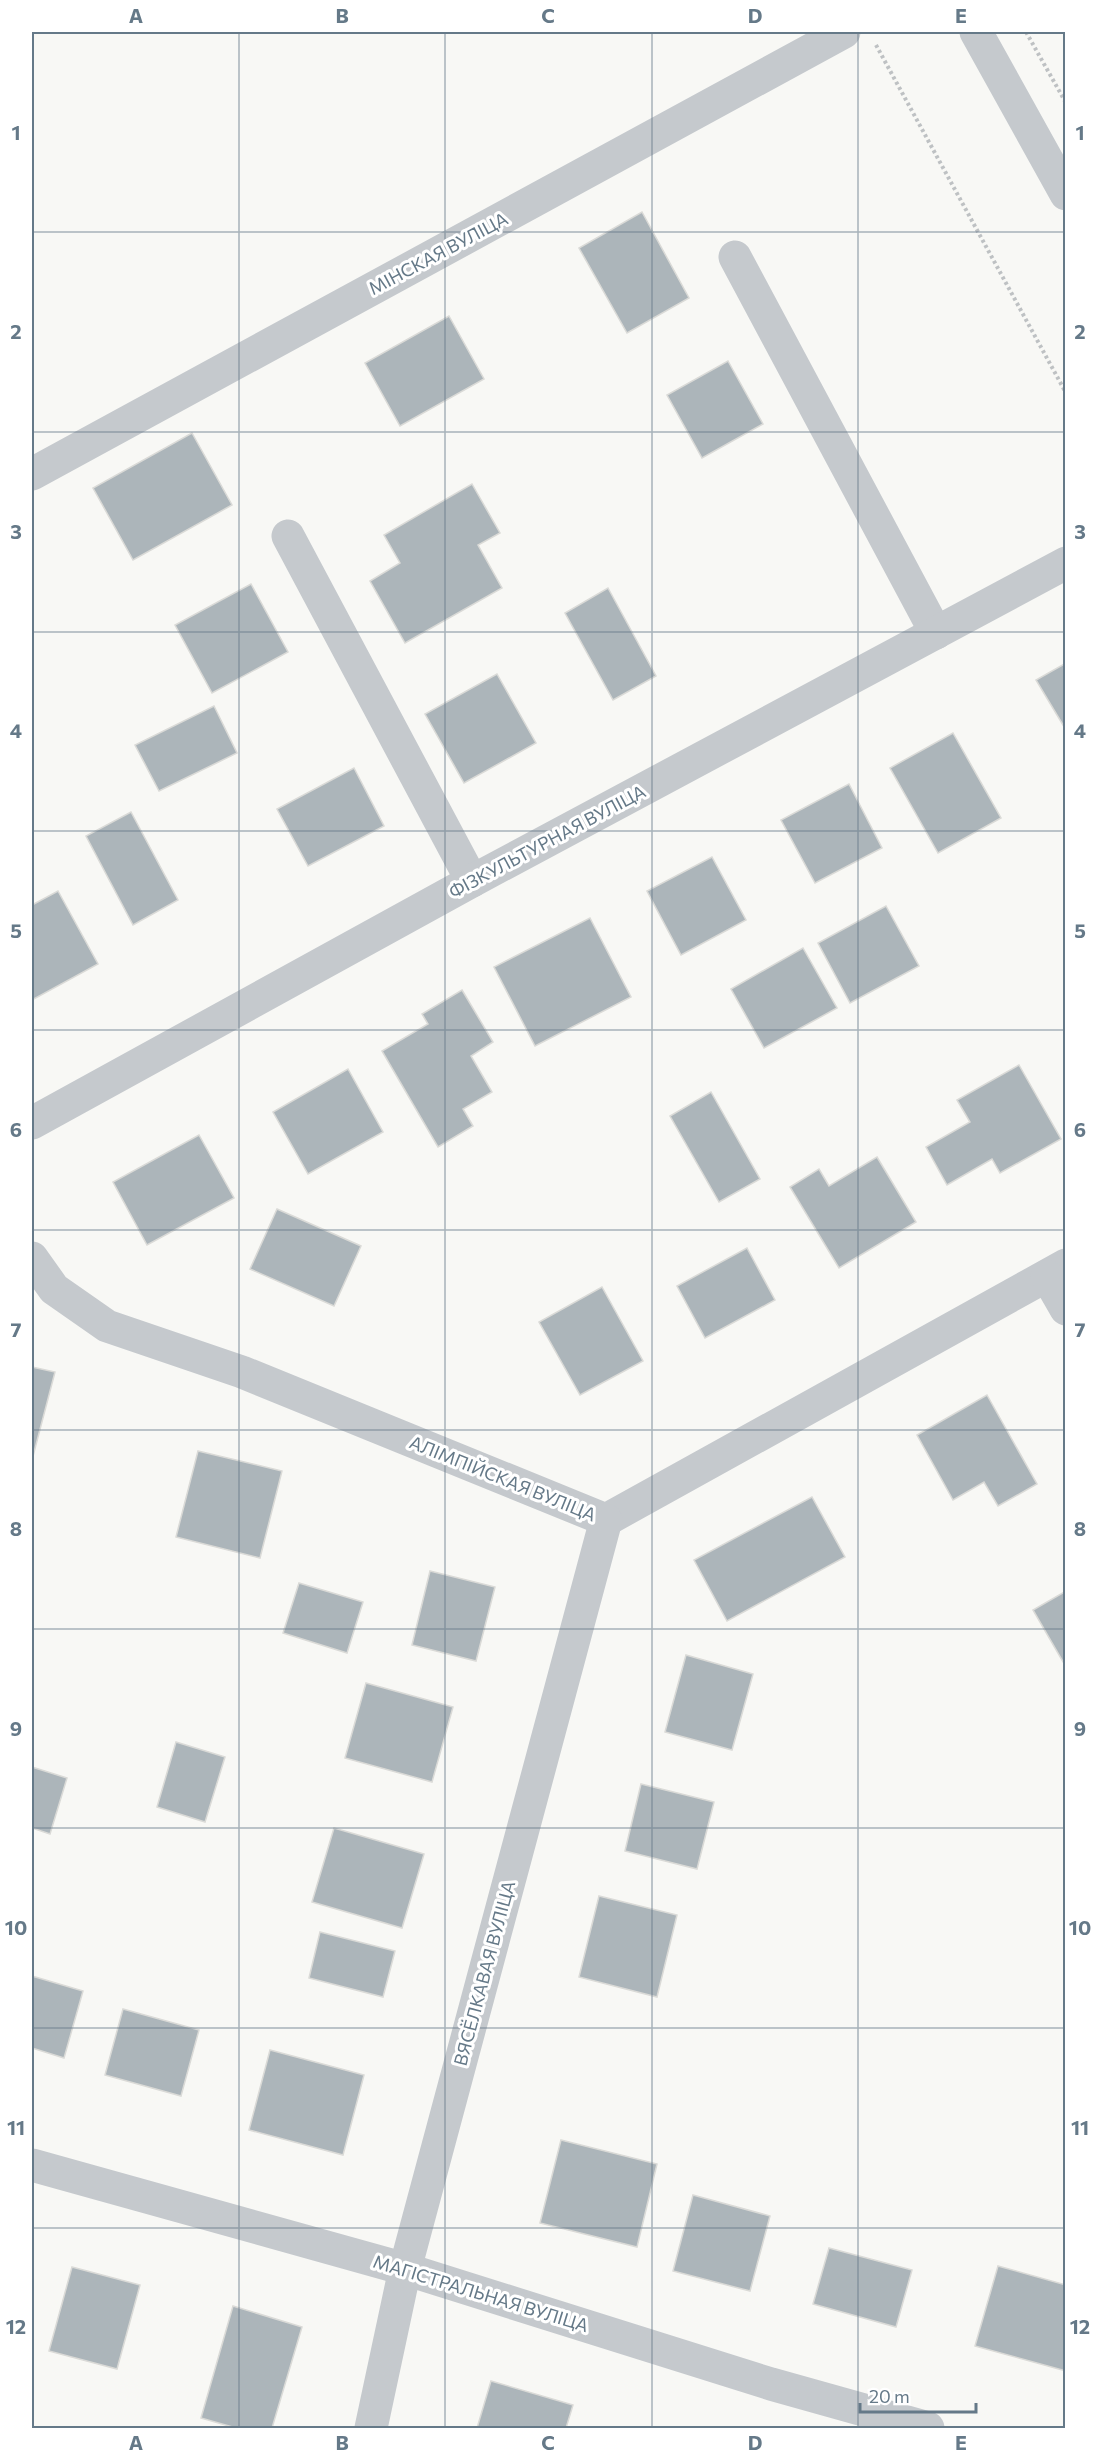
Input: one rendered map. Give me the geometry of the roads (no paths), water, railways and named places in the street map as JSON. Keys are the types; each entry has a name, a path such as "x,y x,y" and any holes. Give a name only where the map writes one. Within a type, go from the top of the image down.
{"street":[{"path":"976,32 1065,194"},
{"name":"МІНСКАЯ ВУЛІЦА","path":"32,474 859,37"},
{"path":"735,257 936,633"},
{"path":"288,536 472,881"},
{"name":"ФІЗКУЛЬТУРНАЯ ВУЛІЦА","path":"32,1123 472,881 1065,563"},
{"name":"АЛІМПІЙСКАЯ ВУЛІЦА","path":"32,1258 54,1289 107,1326 242,1372 606,1520 1056,1271"},
{"path":"1056,1271 1065,1309"},
{"name":"ВЯСЁЛКАВАЯ ВУЛІЦА","path":"371,2428 405,2269 606,1520"},
{"name":"МАГІСТРАЛЬНАЯ ВУЛІЦА","path":"32,2165 405,2269 771,2384 928,2428"}]}
